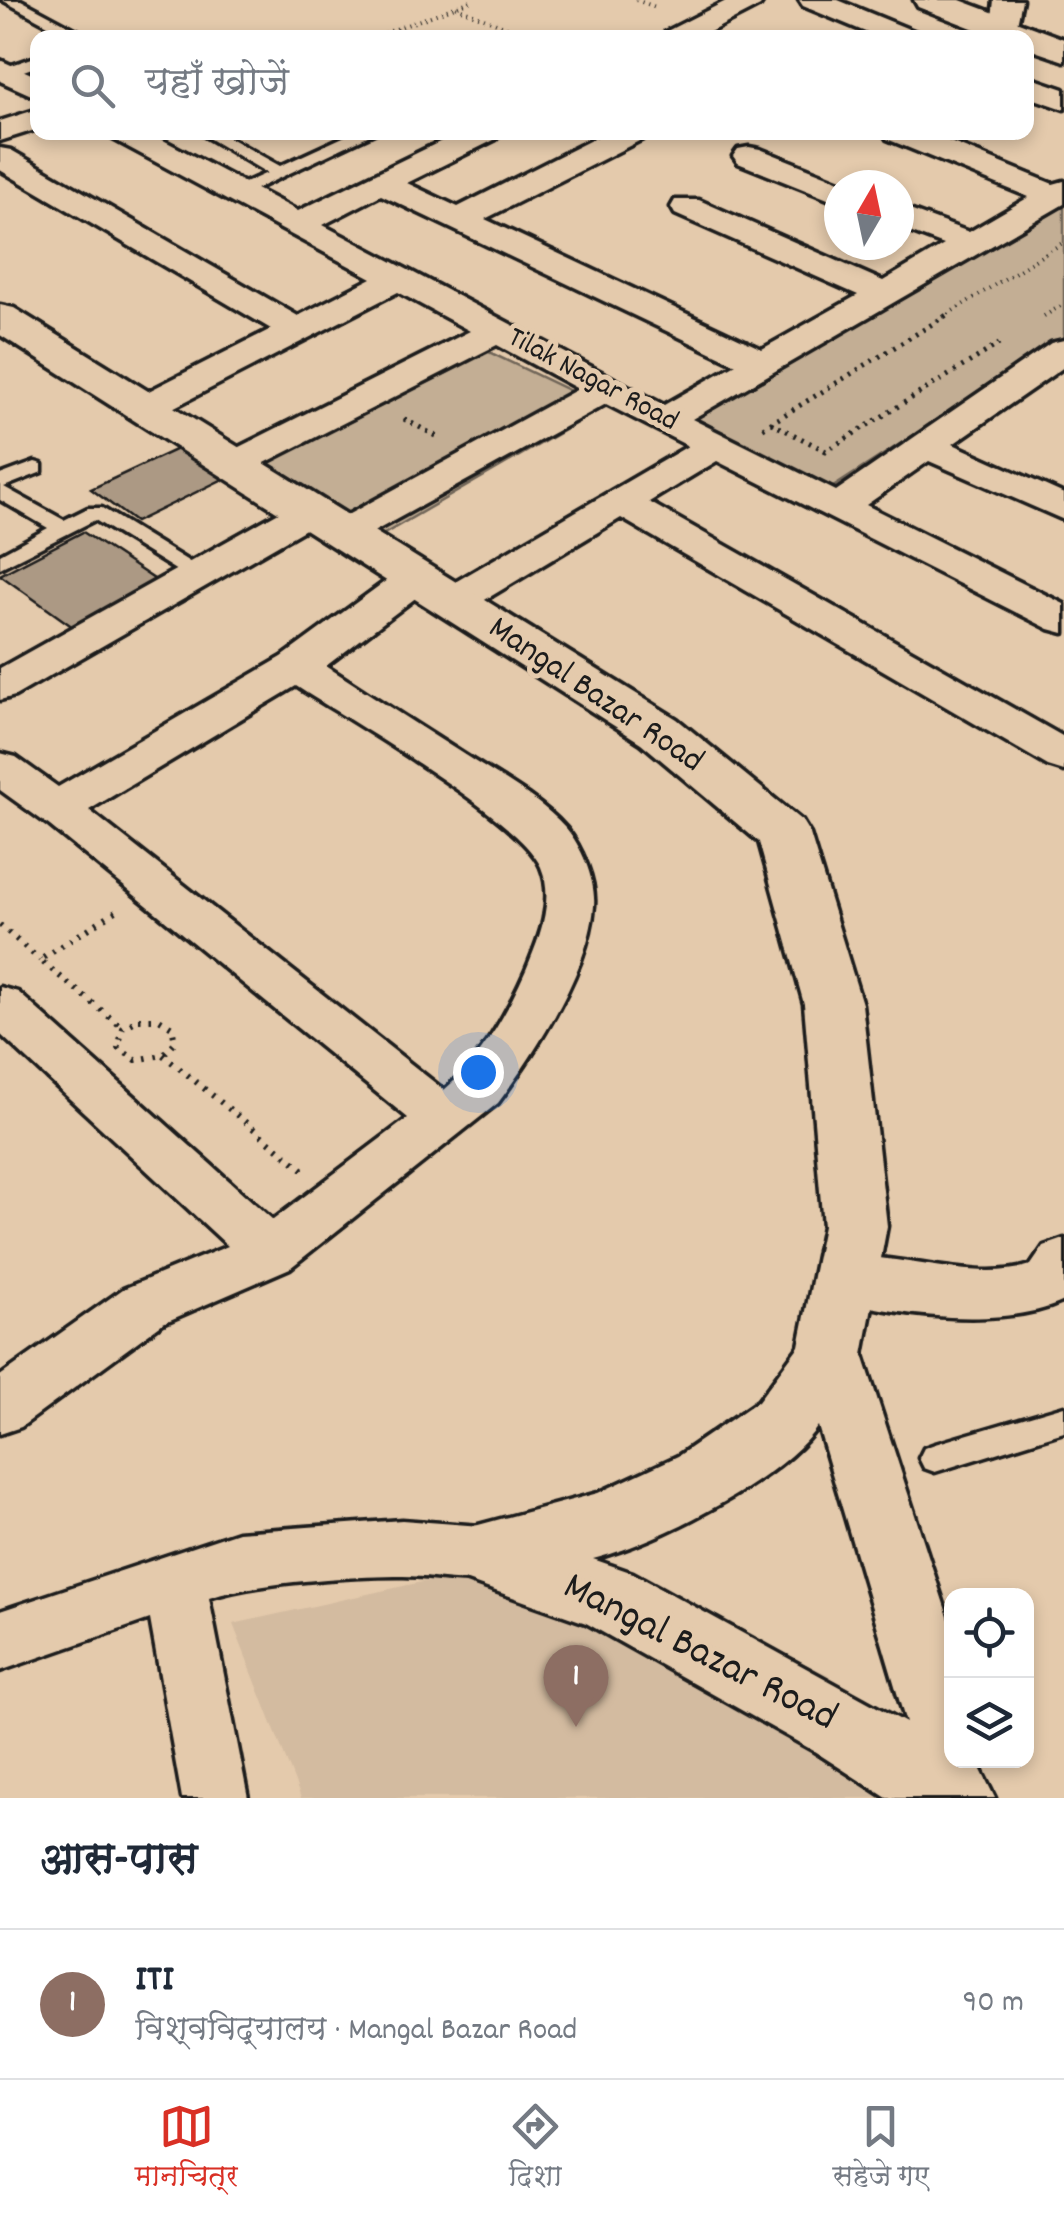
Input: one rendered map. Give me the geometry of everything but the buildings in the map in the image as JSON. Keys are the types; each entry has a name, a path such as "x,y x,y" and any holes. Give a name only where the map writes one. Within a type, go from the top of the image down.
{"street":[{"path":"691,30 750,0"},
{"path":"813,0 886,30"},
{"path":"930,0 1007,14 1032,30"},
{"path":"835,30 857,18"},
{"path":"1034,32 1064,51"},
{"path":"2,72 30,85"},
{"path":"1034,88 1064,100"},
{"path":"0,132 30,121"},
{"name":"Tilak Nagar Road","path":"139,140 664,420 1064,620"},
{"path":"298,224 468,140"},
{"path":"462,218 616,140"},
{"path":"919,140 1059,193"},
{"path":"750,156 824,186"},
{"path":"0,157 296,330"},
{"path":"383,184 765,364"},
{"path":"664,420 974,246 1059,193"},
{"path":"687,207 887,294"},
{"path":"914,222 974,246"},
{"path":"144,408 398,278"},
{"name":"Mangal Bazar Road","path":"0,317 659,732 783,834 833,1004 854,1226 830,1354 944,1723"},
{"path":"234,464 497,331"},
{"path":"839,506 926,446 1047,381 1064,351"},
{"path":"0,686 198,574 326,522 605,389"},
{"path":"66,815 67,806 75,797 296,666 434,590 622,504 717,445"},
{"path":"926,446 1064,508"},
{"path":"622,504 1064,756"},
{"path":"0,1409 144,1306 272,1252 445,1119 480,1089 536,1001 560,947 571,904 566,871 550,840 512,806 296,666"},
{"path":"0,768 66,815 445,1119"},
{"path":"0,1005 272,1252"},
{"path":"842,1278 926,1290 1030,1291 1052,1281 1064,1262"},
{"name":"Mangal Bazar Road","path":"481,1554 608,1523 704,1478 782,1422 830,1354"},
{"path":"0,1641 238,1560 402,1548 481,1554"},
{"name":"Mangal Bazar Road","path":"481,1554 607,1596 840,1725 956,1798"},
{"path":"175,1582 215,1798"},
{"path":"958,1768 967,1798"}],"lane":[{"path":"10,0 69,30"},
{"path":"2,72 30,63"},
{"path":"220,140 280,173"},
{"path":"237,193 351,140"},
{"path":"0,482 35,468"},
{"path":"0,492 63,528"},
{"path":"0,562 95,512 198,574"},
{"path":"935,1458 996,1436 1064,1419"}],"path":[{"path":"390,30 474,0"},
{"path":"455,6 514,30"},
{"path":"1011,336 826,451 771,423 1064,242"},
{"path":"1028,326 1064,304"},
{"path":"397,416 446,440"},
{"path":"40,960 154,886"},
{"path":"0,925 124,1028"},
{"path":"149,1018 167,1022 175,1042 163,1055 146,1060 122,1054 117,1041 124,1028 149,1018"},
{"path":"163,1055 340,1199"}],"shaded area":[{"path":"1064,205 1064,338 830,489 694,417"},
{"path":"489,352 604,407 377,538 264,465"},
{"path":"471,1571 702,1615 827,1674 929,1780 941,1798 301,1798 233,1624"}],"place":[{"name":"ITI","path":"576,1727"}]}
